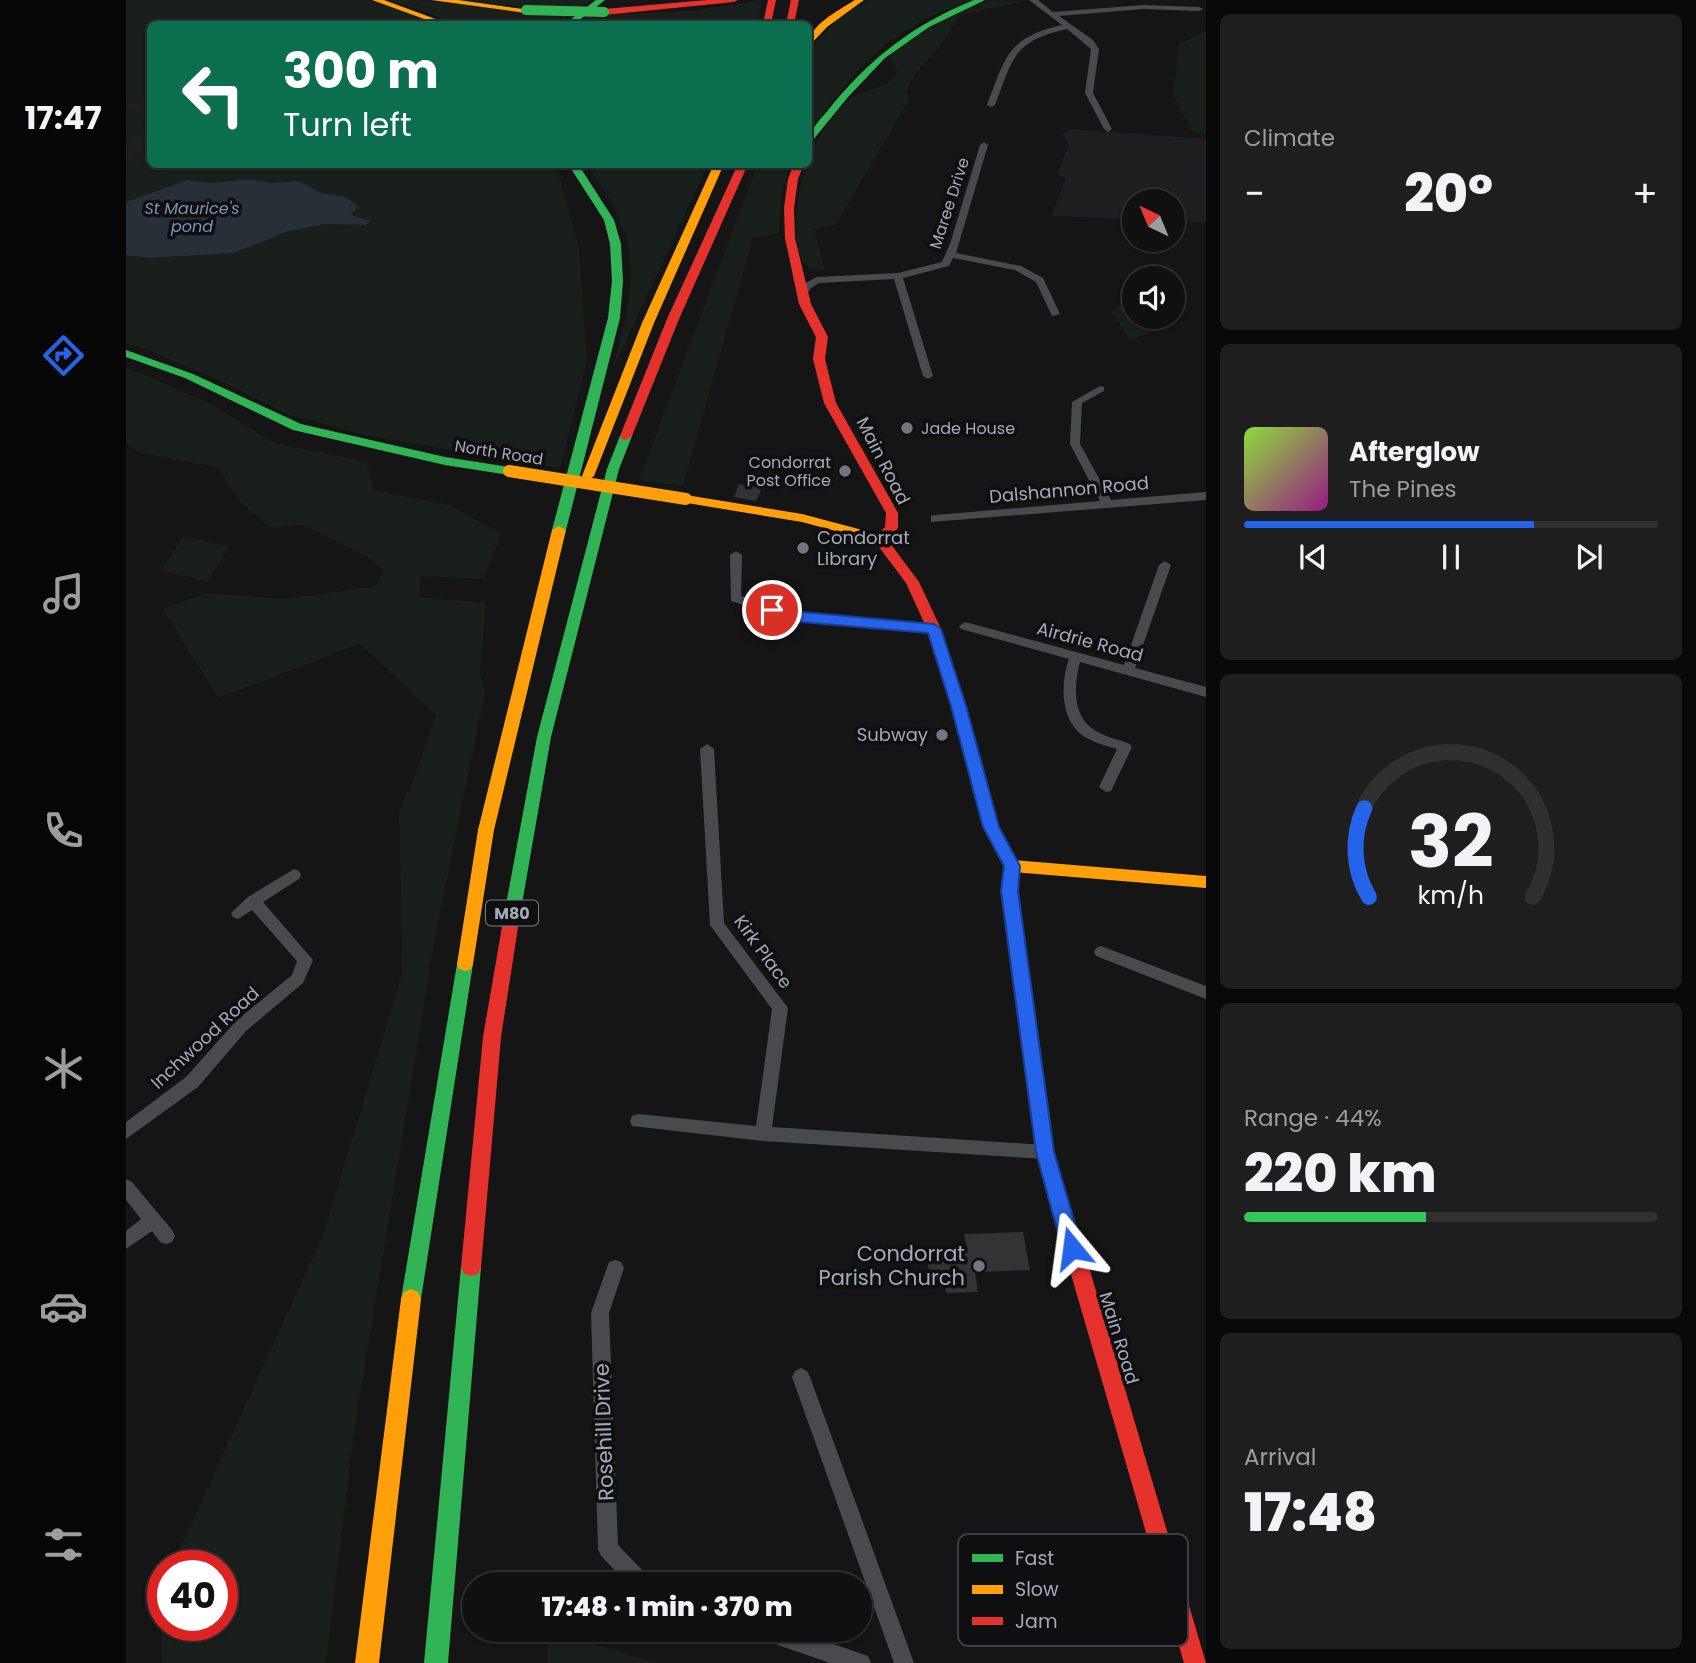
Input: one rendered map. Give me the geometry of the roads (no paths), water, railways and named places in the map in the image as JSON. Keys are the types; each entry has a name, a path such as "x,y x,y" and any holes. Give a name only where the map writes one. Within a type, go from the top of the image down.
{"main road":[{"path":"376,0 438,21"},
{"path":"435,0 526,10 729,1"},
{"path":"768,21 772,0"},
{"path":"791,21 795,0"},
{"path":"812,40 824,25 860,0"},
{"path":"812,137 838,101 893,43 939,15 981,0"},
{"path":"575,21 603,6"},
{"name":"M80","path":"367,1663 408,1318 485,830 592,396 614,318 618,283 617,250 608,218 576,168"},
{"name":"M80","path":"541,608 617,398 717,168"},
{"name":"M80","path":"436,1663 492,1037 516,886 544,737 613,469 673,319 741,168"},
{"name":"M80","path":"729,195 746,168"},
{"name":"Main Road","path":"797,168 789,208 790,238 802,295 821,332 819,359 830,403 892,513 891,528 880,539 912,582 934,629 959,706 991,827 1012,866 1010,891 1045,1152 1158,1534"},
{"name":"North Road","path":"126,353 189,376 297,427 445,461 802,518 880,539"},
{"path":"1012,866 1206,882"},
{"name":"Main Road","path":"1188,1636 1196,1663"}],"street":[{"path":"1033,0 1090,42 1095,49 1089,93 1108,129"},
{"path":"1051,14 1143,7 1199,9"},
{"path":"991,105 1016,46 1033,35 1068,26"},
{"name":"Maree Drive","path":"802,295 807,286 817,280 898,276 946,264 984,145"},
{"path":"950,255 1018,268 1040,280 1055,314"},
{"path":"796,267 804,272 830,278"},
{"path":"898,276 928,376"},
{"path":"1100,389 1077,401 1075,444 1108,505"},
{"name":"Dalshannon Road","path":"935,519 1206,496"},
{"path":"736,555 735,598 790,616 934,629"},
{"path":"1128,671 1165,565"},
{"name":"Airdrie Road","path":"965,626 1206,692"},
{"path":"1076,657 1070,670 1068,687 1079,724 1092,734 1125,747 1106,787"},
{"name":"Kirk Place","path":"707,749 717,925 780,1008 763,1134"},
{"path":"238,913 294,875"},
{"name":"Inchwood Road","path":"126,1132 192,1082 241,1026 298,979 305,960 253,901"},
{"path":"1101,952 1206,993"},
{"path":"638,1121 763,1134 1045,1152"},
{"path":"126,1187 166,1236"},
{"path":"126,1241 153,1220"},
{"name":"Rosehill Drive","path":"615,1268 600,1313 608,1549 630,1572"},
{"path":"802,1377 904,1663"},
{"path":"799,1642 861,1663"}],"water":[{"name":"St Maurice's pond","path":"250,179 271,183 299,181 321,193 345,197 358,206 351,215 371,221 366,225 327,224 289,231 234,253 149,258 126,255 126,202 187,180 213,183"}],"place":[{"name":"Jade House","path":"907,428"},
{"name":"Condorrat Post Office","path":"845,471"},
{"name":"Condorrat Library","path":"803,548"},
{"name":"Subway","path":"942,735"},
{"name":"Condorrat Parish Church","path":"979,1266"}]}
